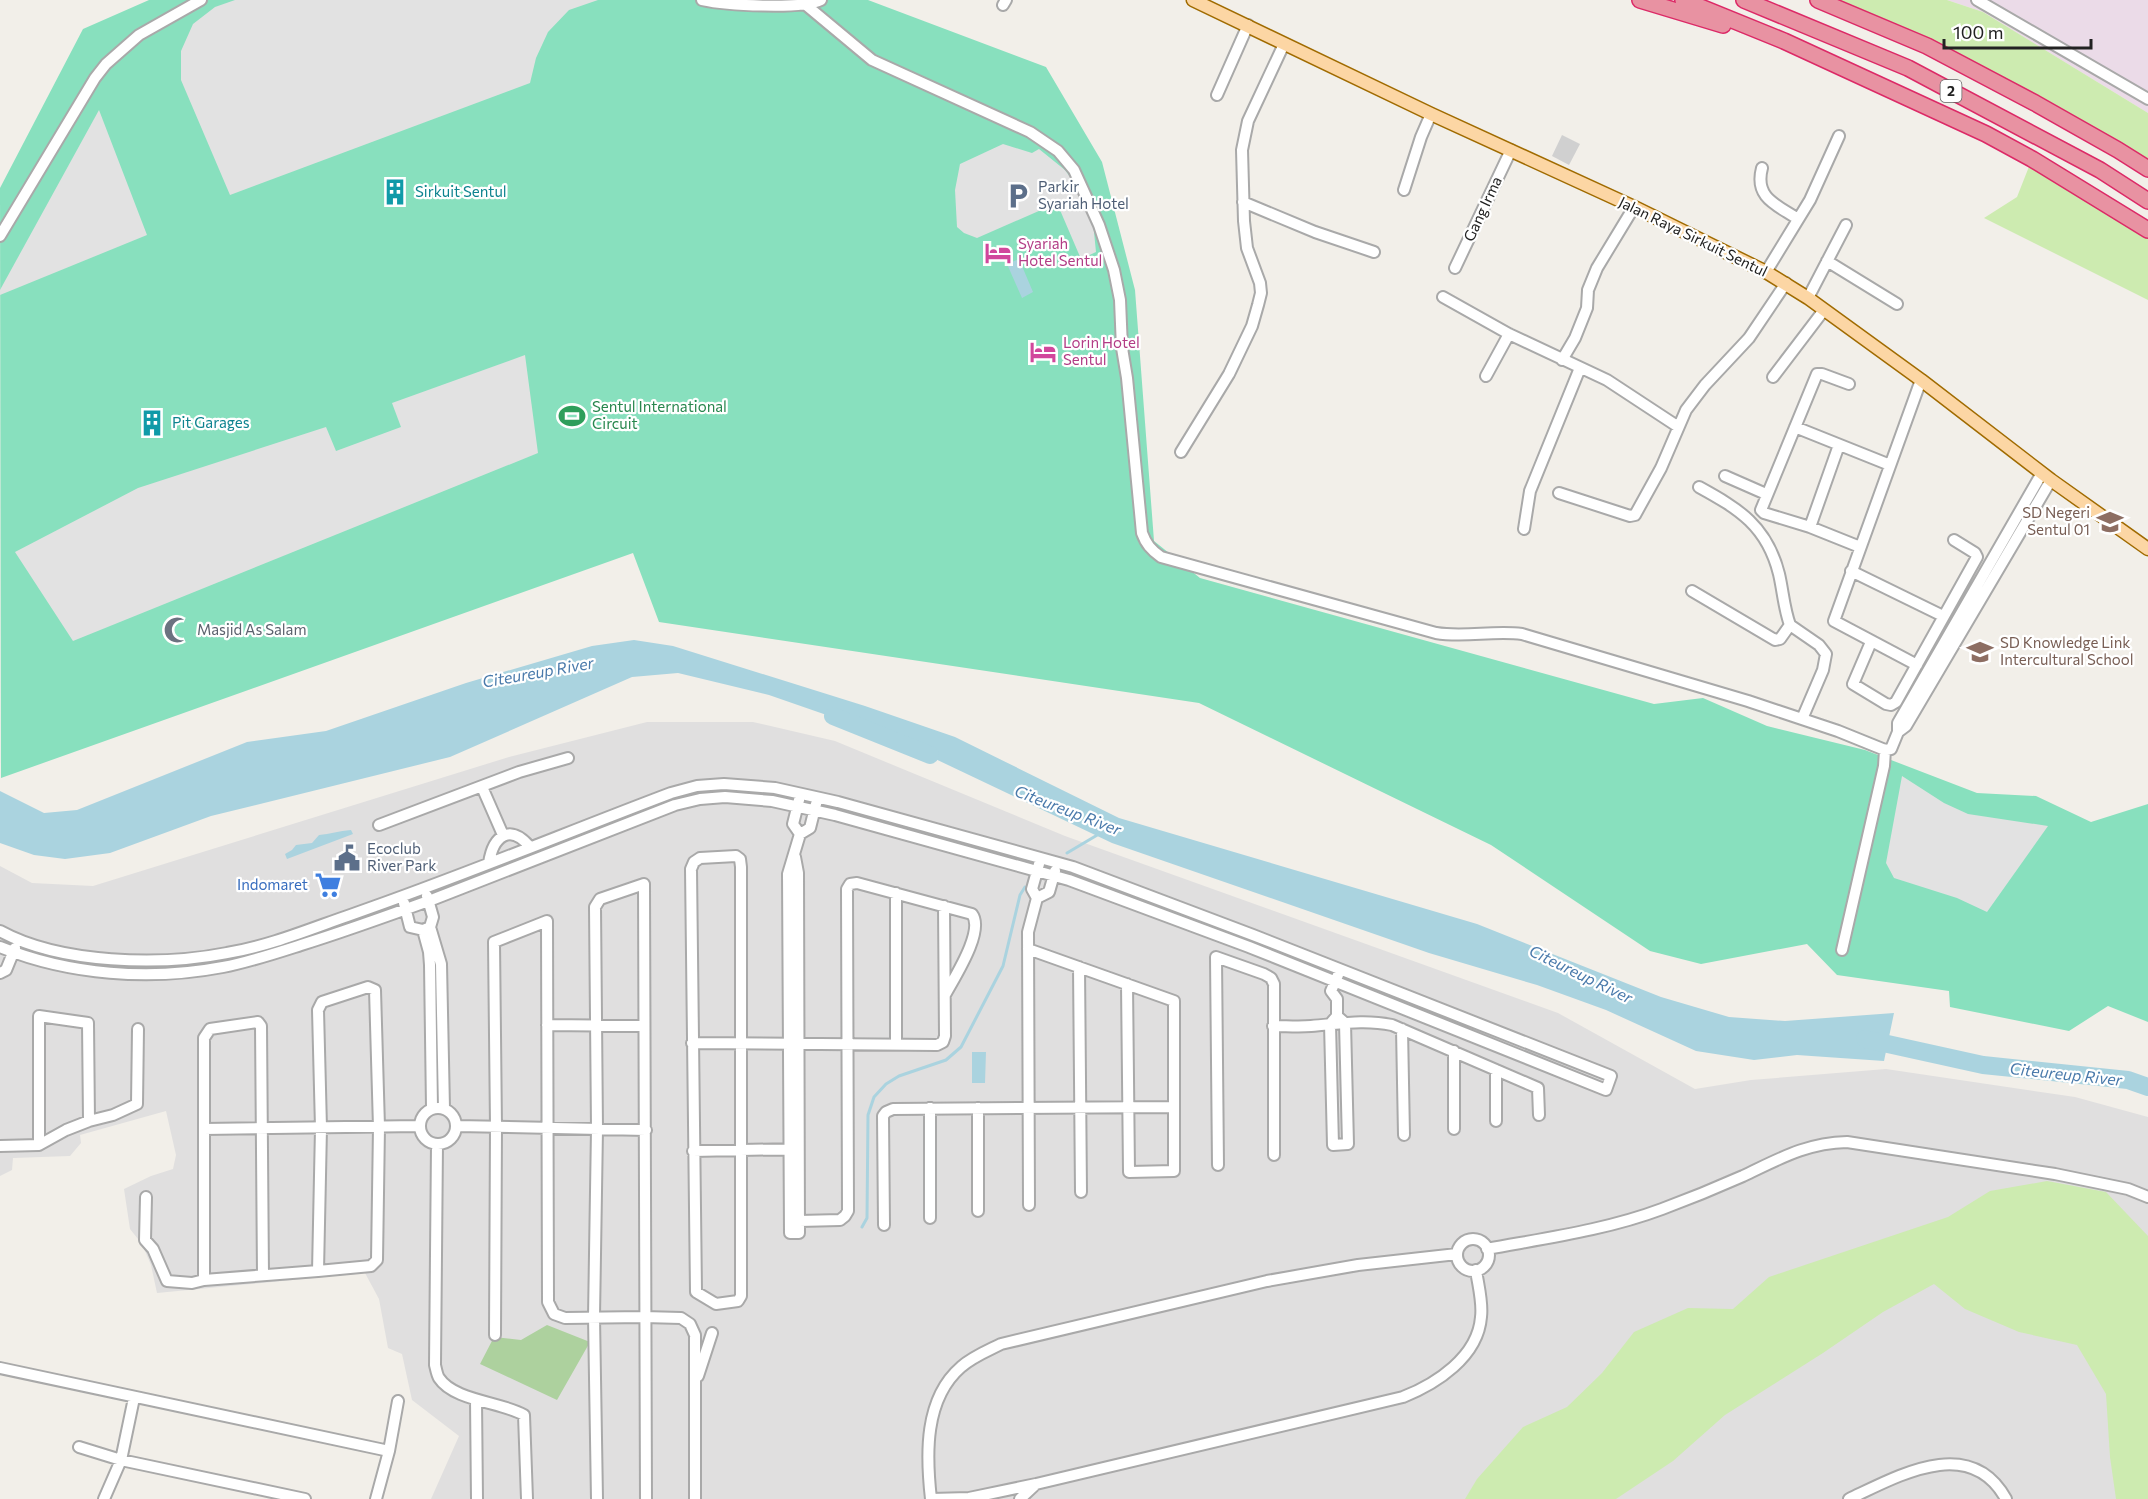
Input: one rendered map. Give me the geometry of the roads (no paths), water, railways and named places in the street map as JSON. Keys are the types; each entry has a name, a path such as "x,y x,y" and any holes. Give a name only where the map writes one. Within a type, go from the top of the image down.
{"highway":[{"path":"1640,0 1784,41"},
{"path":"1683,0 1784,41 1986,134 2034,160 2148,230"},
{"name":"2","path":"1744,0 1908,68 2100,170 2148,201"},
{"name":"2","path":"1818,0 1927,46 2035,103 2148,169"}],"main road":[{"name":"Jalan Raya Sirkuit Sentul","path":"1193,0 1431,114 1634,207 1786,283 2148,549"}],"street":[{"path":"0,236 95,78 106,64 139,35 201,0"},
{"path":"702,0 737,4 806,4 821,0"},
{"path":"1977,0 2148,99"},
{"path":"806,4 872,60 1030,132 1058,151 1074,170 1099,225 1114,270 1120,300 1122,348 1142,533 1151,550 1161,557 1436,633 1522,634 1802,719 1885,750 1891,749 1898,732 1898,723 2047,476"},
{"path":"1217,95 1248,25"},
{"path":"1181,452 1229,374 1252,326 1258,305 1261,293 1260,283 1247,248 1243,202 1244,135 1284,44"},
{"path":"1404,190 1420,137 1431,114"},
{"path":"1766,272 1816,187 1839,136"},
{"name":"Gang Irma","path":"1455,268 1511,150"},
{"path":"1762,168 1761,191 1798,219"},
{"path":"1243,202 1315,232 1374,252"},
{"path":"1562,360 1575,338 1587,308 1588,290 1597,268 1634,207"},
{"path":"1808,297 1846,225"},
{"path":"1827,261 1897,304"},
{"path":"1559,493 1630,516 1635,515 1661,468 1677,426 1686,410 1705,385 1749,338 1786,283"},
{"path":"1443,297 1509,334 1607,380 1677,426"},
{"path":"1773,378 1824,310"},
{"path":"1486,376 1509,334"},
{"path":"1524,529 1530,491 1580,368"},
{"path":"1849,384 1817,374 1761,510 1860,547"},
{"path":"1917,664 1834,621 1921,380"},
{"path":"1795,427 1890,465"},
{"path":"1810,527 1839,446"},
{"path":"1725,476 1766,494"},
{"path":"1699,487 1741,512 1760,533 1771,553 1778,573 1790,625 1820,645 1826,654 1823,670 1802,719"},
{"path":"1871,642 1853,684 1886,704 1892,705 1896,702 1977,557 1975,553 1954,540"},
{"path":"1851,571 1943,616"},
{"path":"1692,591 1775,640 1780,639 1790,625"},
{"path":"1842,950 1884,765 1885,750"},
{"path":"379,825 519,772 568,758"},
{"path":"0,947 51,963 125,974 187,972 223,967 266,956 405,910 675,805 724,797 750,798 814,811 1053,875 1249,947 1605,1090 1611,1076 1243,931 1057,862 818,798 752,785 697,786 671,792 402,897 249,948 227,953 192,958 117,960 55,951 1,935"},
{"path":"482,787 503,836"},
{"path":"800,834 793,824 801,794"},
{"path":"818,798 810,828 800,834 795,857 788,874 795,1149 800,1221 840,1220 848,1211 847,889 850,884 857,883 896,893 972,914 976,918 976,927 965,960 945,995"},
{"path":"489,863 495,842 503,836 512,834 522,837 530,847"},
{"path":"736,856 740,859 741,867 741,1296 738,1301 716,1304 696,1292 692,1043 691,869 694,862 700,858 736,856"},
{"path":"1029,1205 1028,932 1037,898 1032,889 1041,858"},
{"path":"1037,898 1049,892 1057,862"},
{"path":"597,1499 594,1317 597,1129 595,907 600,899 644,884 646,1499"},
{"path":"425,888 433,917 427,928 435,964 444,1108"},
{"path":"896,893 896,1044"},
{"path":"402,897 410,927 427,928"},
{"path":"692,1043 937,1045 945,1036 944,906"},
{"path":"495,1335 494,942 547,921 548,1302 554,1314 565,1318 681,1318 690,1324 695,1335 695,1499"},
{"path":"0,973 6,970 19,940"},
{"path":"1028,949 1127,984 1174,1001 1174,1172 1129,1172 1127,984"},
{"path":"1218,1165 1216,957 1264,974 1271,978 1274,984 1274,1155"},
{"path":"432,1108 435,964"},
{"path":"1079,967 1081,1192"},
{"path":"1337,1021 1348,1144 1333,1145 1337,999 1331,992 1340,970"},
{"path":"1337,999 1346,996 1354,975"},
{"path":"146,1197 145,1240 153,1249 167,1281 192,1283 204,1280 318,1271 370,1266 376,1260 379,1127 375,990 368,987 322,1002 318,1010 321,1128 318,1271"},
{"path":"39,1145 39,1016 88,1023 89,1121"},
{"path":"1273,1026 1337,1021 1376,1021 1402,1029 1538,1088 1539,1115"},
{"path":"204,1280 204,1038 210,1029 258,1022 261,1026 263,1275"},
{"path":"547,1025 644,1026"},
{"path":"0,1146 39,1145 66,1130 113,1115 137,1104 138,1029"},
{"path":"1402,1029 1404,1135"},
{"path":"1454,1052 1454,1129"},
{"path":"1496,1070 1496,1121"},
{"path":"885,1225 883,1116 893,1108 1173,1107"},
{"path":"432,1108 444,1108 454,1115 457,1126 454,1137 444,1144 432,1144 423,1137 419,1126 423,1115 432,1108"},
{"path":"930,1108 930,1218"},
{"path":"978,1108 978,1211"},
{"path":"204,1129 419,1126"},
{"path":"457,1126 646,1130"},
{"path":"1487,1249 1615,1225 1715,1188 1793,1153 1826,1143 1847,1142 2055,1174 2128,1188 2148,1197"},
{"path":"437,1144 435,1365 439,1378 448,1387 477,1400 524,1415 527,1499"},
{"path":"693,1151 795,1149"},
{"path":"1467,1240 1479,1240 1487,1249 1488,1260 1481,1269 1470,1271 1461,1265 1457,1254 1467,1240"},
{"path":"1457,1254 1358,1265 1267,1281 1001,1344 959,1368 938,1399 932,1419 928,1455 931,1499 969,1498 1036,1484 1402,1397 1428,1386 1455,1366 1476,1336 1482,1311 1476,1270"},
{"path":"694,1388 712,1333"},
{"path":"0,1368 389,1451"},
{"path":"104,1499 121,1460 134,1398"},
{"path":"477,1400 477,1499"},
{"path":"376,1499 389,1451 398,1401"},
{"path":"79,1447 121,1460 305,1499"},
{"path":"1849,1499 1864,1495 1910,1472 1932,1465 1956,1463 1984,1473 1994,1482 2006,1499"},
{"path":"1020,1499 1036,1484"}],"water":[{"path":"1019,259 1033,292 1022,298 1007,264"},
{"path":"634,640 673,646 865,706 955,737 1119,818 1477,924 1661,997 1729,1017 1785,1021 1894,1013 1884,1061 1797,1055 1754,1060 1696,1051 1606,1010 1537,985 1429,953 1112,843 887,736 769,695 678,673 632,677 450,757 211,816 110,853 65,859 34,855 0,843 0,791 44,813 77,810 247,742 326,731 466,683 592,646"},
{"path":"351,830 353,834 287,859 285,854 296,845 312,843 319,835"},
{"path":"972,1052 986,1052 985,1083 972,1083"}],"waterway":[{"name":"Citeureup River","path":"833,716 930,755"},
{"path":"1067,853 1099,834"},
{"path":"862,1227 867,1218 868,1115 874,1097 886,1084 899,1076 946,1060 961,1047 1003,966 1020,895 1025,887"},
{"name":"Citeureup River","path":"1865,1039 1983,1065 2128,1080 2148,1087"}],"place":[{"name":"Sirkuit Sentul","path":"395,192"},
{"name":"Parkir Syariah Hotel","path":"1018,196"},
{"name":"Syariah Hotel Sentul","path":"998,253"},
{"name":"Lorin Hotel Sentul","path":"1043,352"},
{"name":"Sentul International Circuit","path":"572,416"},
{"name":"Pit Garages","path":"152,423"},
{"name":"SD Negeri Sentul 01","path":"2110,522"},
{"name":"Masjid As Salam","path":"177,630"},
{"name":"SD Knowledge Link Intercultural School","path":"1980,652"},
{"name":"Ecoclub River Park","path":"347,858"},
{"name":"Indomaret","path":"328,885"}]}
